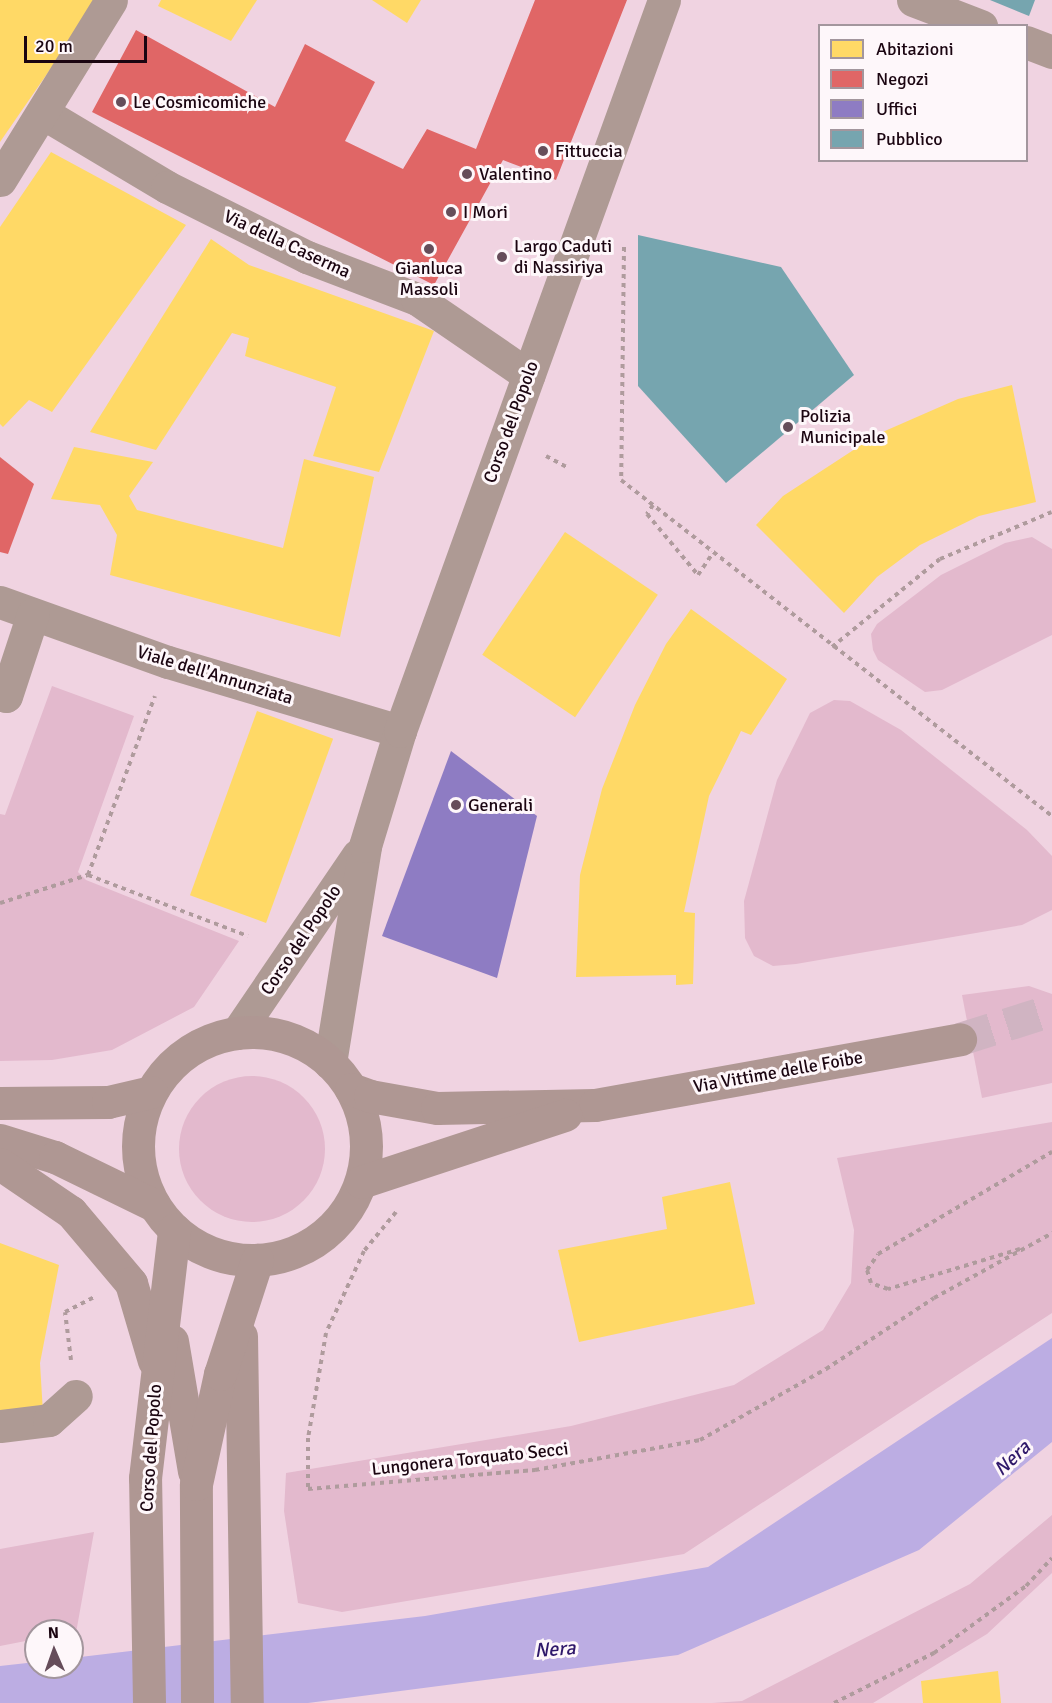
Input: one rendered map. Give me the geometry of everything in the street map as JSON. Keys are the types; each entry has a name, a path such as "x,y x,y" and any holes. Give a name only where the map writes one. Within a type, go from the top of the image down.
{"street":[{"path":"0,180 111,0"},
{"name":"Corso del Popolo","path":"330,1063 365,846 400,730 664,0"},
{"path":"914,0 976,24"},
{"path":"1028,43 1052,52"},
{"name":"Via della Caserma","path":"44,112 167,187 297,252 417,299 528,375"},
{"name":"Viale dell'Annunziata","path":"0,602 168,662 400,730"},
{"path":"0,694 6,696 33,614"},
{"name":"Corso del Popolo","path":"237,1033 365,846"},
{"path":"0,1140 55,1157 164,1218 199,1248 227,1258 257,1260 302,1249 338,1222 361,1182 367,1151 363,1118 351,1089 330,1063 302,1044 270,1034 237,1033 202,1043 173,1063 151,1092 140,1119 137,1149 142,1178 164,1218"},
{"name":"Via Vittime delle Foibe","path":"361,1182 596,1105 960,1039"},
{"name":"Via Vittime delle Foibe","path":"351,1089 370,1096 437,1108 596,1105"},
{"path":"0,1103 108,1102 151,1092"},
{"path":"0,1164 71,1212 130,1283 157,1369"},
{"name":"Corso del Popolo","path":"148,1703 145,1478 157,1369 167,1305 164,1218"},
{"path":"196,1484 220,1374 241,1316 257,1260"},
{"path":"167,1305 196,1484 197,1703"},
{"path":"241,1316 245,1484 246,1703"},
{"path":"0,1426 49,1420 76,1396"}],"path":[{"path":"624,248 621,480 832,647 1052,816"},
{"path":"546,456 569,468"},
{"path":"653,505 647,514 698,575 713,553"},
{"path":"832,647 940,559 1052,513"},
{"path":"88,875 168,662"},
{"path":"0,903 88,875 248,936"},
{"path":"1029,1246 888,1289 871,1283 867,1270 878,1254 1052,1152"},
{"name":"Lungonera Torquato Secci","path":"402,1205 364,1251 326,1333 308,1438 308,1489 535,1470 700,1440 826,1370 934,1298 1052,1233"},
{"path":"76,1396 64,1312 98,1295"},
{"path":"834,1703 934,1653 1026,1586 1052,1558"}],"shaded area":[{"path":"1032,537 1052,549 1052,635 942,690 925,692 878,660 873,650 871,634 877,624 941,575 1005,543"},
{"path":"52,686 134,716 78,872 86,880 239,941 194,1007 112,1050 52,1060 0,1061 0,814 5,815"},
{"path":"834,700 850,701 901,730 1027,830 1052,856 1052,910 1022,925 796,964 773,966 754,956 745,938 744,901 777,780 810,713"},
{"path":"1029,986 1052,994 1052,1083 982,1098 962,995"},
{"path":"252,1076 280,1082 303,1098 319,1121 325,1149 319,1177 303,1200 280,1216 252,1222 224,1216 201,1200 185,1177 179,1149 185,1121 201,1098 224,1082"},
{"path":"1052,1122 1052,1313 684,1554 342,1612 298,1603 284,1511 286,1473 571,1426 734,1385 823,1330 851,1283 854,1230 837,1158"},
{"path":"1052,1515 1052,1573 987,1634 873,1703 712,1703 742,1701 970,1584"},
{"path":"94,1532 78,1619 24,1619 24,1641 0,1646 0,1549"}],"water":[{"name":"Nera","path":"1052,1338 1052,1442 919,1550 678,1655 308,1703 0,1703 0,1666 24,1663 24,1679 84,1679 84,1657 425,1616 708,1567"}],"building: Abitazioni":[{"path":"0,0 98,0 0,142"},
{"path":"161,0 257,0 231,41 158,6"},
{"path":"372,0 421,0 407,23"},
{"path":"51,152 186,225 52,412 29,400 3,427 0,424 0,227"},
{"path":"211,239 249,265 434,331 379,472 313,456 336,387 245,356 249,338 232,333 156,450 90,432"},
{"path":"1012,385 1036,502 979,516 920,545 877,577 844,613 756,525 783,496 878,434 958,399"},
{"path":"74,447 153,462 129,496 137,510 283,548 304,459 374,477 340,637 110,575 117,535 100,505 51,499"},
{"path":"565,532 658,595 575,717 482,655"},
{"path":"691,609 787,679 751,735 741,731 709,796 684,912 695,913 693,984 676,985 676,975 576,977 580,875 602,789 635,705 666,644"},
{"path":"257,711 333,739 266,923 190,895"},
{"path":"730,1182 755,1304 579,1342 558,1250 667,1229 662,1197"},
{"path":"0,1243 59,1265 40,1363 43,1413 0,1415"},
{"path":"998,1671 1001,1703 923,1703 921,1681"}],"building: Negozi":[{"path":"535,0 627,0 556,180 503,160 434,285 92,112 136,30 275,107 305,44 375,82 345,141 403,169 427,129 476,149"},
{"path":"0,457 34,484 8,554 0,552"}],"building: Uffici":[{"path":"451,751 537,816 497,978 382,936"}],"building: Pubblico":[{"path":"990,0 1035,0 1029,16"},
{"path":"638,235 781,267 854,375 726,483 638,386"}],"tunnel":[{"path":"960,1039 1052,1010"}],"place":[{"name":"Le Cosmicomiche","path":"121,102"},
{"name":"Fittuccia","path":"543,151"},
{"name":"Valentino","path":"467,174"},
{"name":"I Mori","path":"451,212"},
{"name":"Gianluca Massoli","path":"429,249"},
{"name":"Largo Caduti di Nassiriya","path":"502,257"},
{"name":"Polizia Municipale","path":"788,427"},
{"name":"Generali","path":"456,805"}]}
